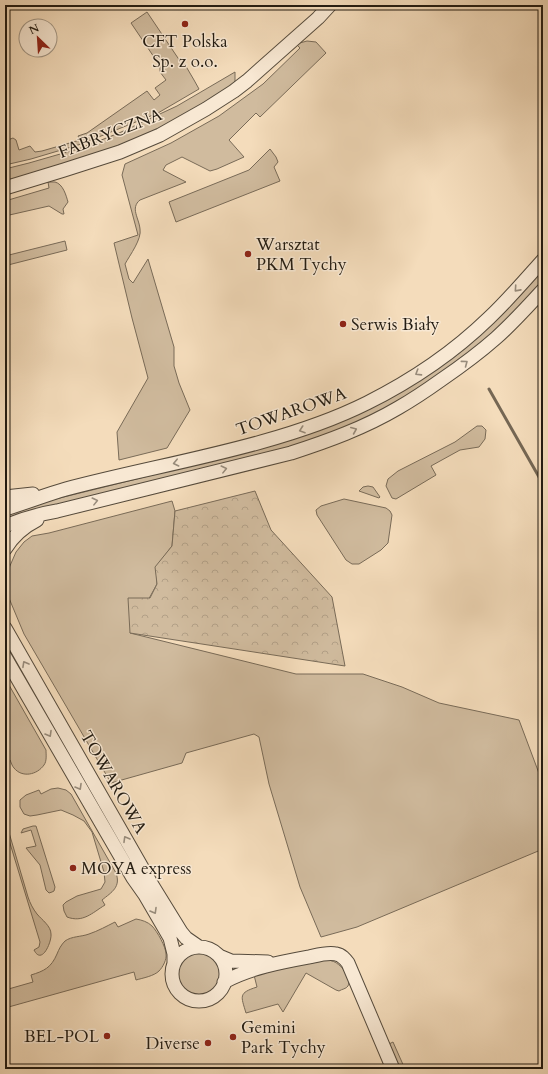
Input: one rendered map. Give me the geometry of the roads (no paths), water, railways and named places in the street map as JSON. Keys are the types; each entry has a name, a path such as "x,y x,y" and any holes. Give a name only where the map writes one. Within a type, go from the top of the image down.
{"street":[{"name":"FABRYCZNA","path":"5,188 113,154 160,135 234,91 318,18 330,5"},
{"name":"TOWAROWA","path":"5,509 65,490 237,449 280,437 325,422 367,403 424,369 448,353 473,333 502,305 543,260"},
{"name":"TOWAROWA","path":"5,526 21,519 40,514 291,453 323,442 374,421 420,394 476,355 517,318 543,290"},
{"path":"5,497 65,490"},
{"path":"5,550 17,532 37,520 57,511"},
{"name":"TOWAROWA","path":"5,628 177,925 186,938 199,947"},
{"name":"TOWAROWA","path":"5,657 133,878 145,895 170,938 174,954 174,963"},
{"path":"219,956 225,970 225,976 224,982 218,993 206,999 200,1000 191,999 184,996 176,987 172,976 172,971 174,963 181,954 187,950 199,947 206,948 231,961 282,962"},
{"path":"224,982 235,976 282,962 328,954 338,954 348,963 393,1069"}],"waterway":[{"path":"489,389 543,484"}],"place":[{"name":"CFT Polska Sp. z o.o.","path":"185,24"},
{"name":"Warsztat PKM Tychy","path":"248,254"},
{"name":"Serwis Biały","path":"343,324"},
{"name":"MOYA express","path":"73,868"},
{"name":"BEL-POL","path":"107,1036"},
{"name":"Gemini Park Tychy","path":"233,1037"},
{"name":"Diverse","path":"208,1043"}]}
